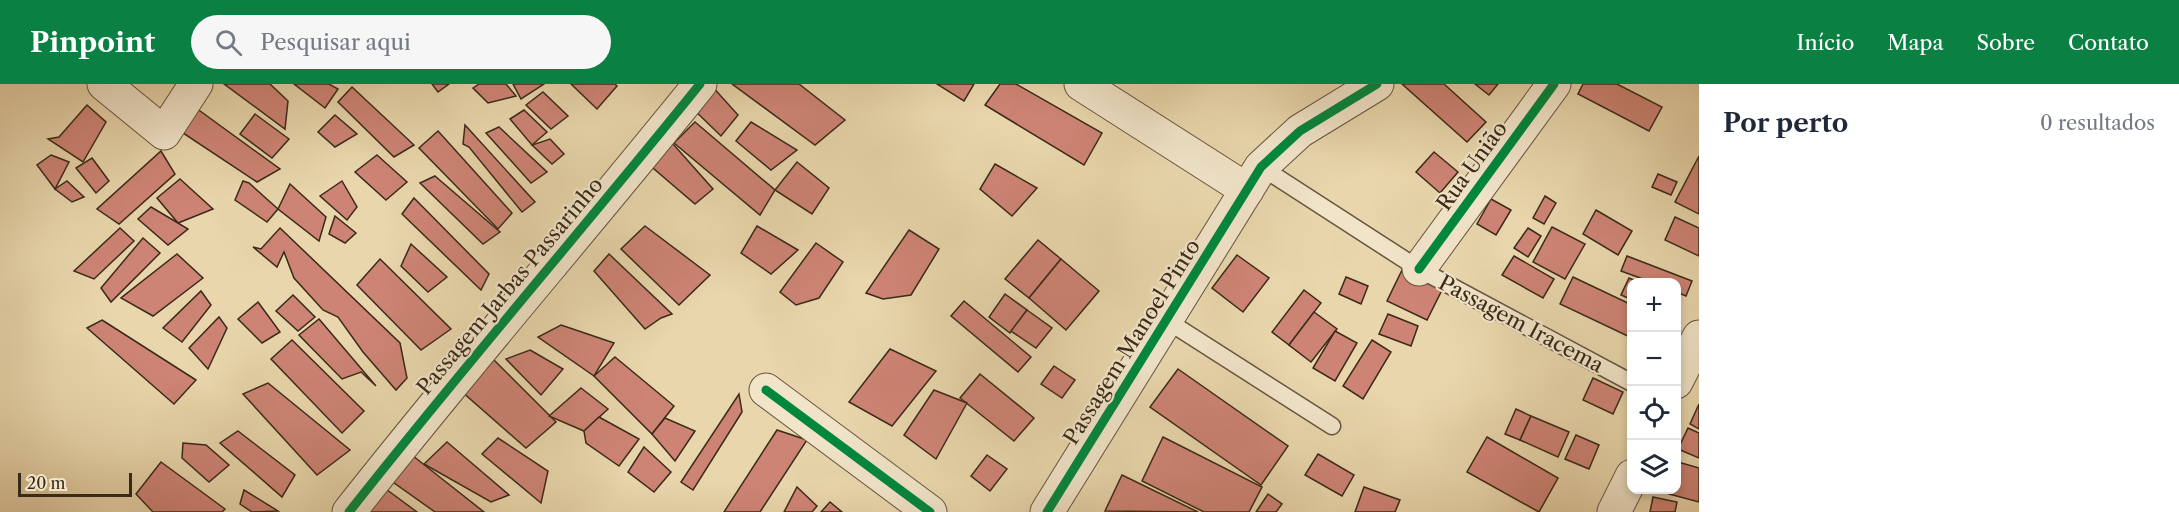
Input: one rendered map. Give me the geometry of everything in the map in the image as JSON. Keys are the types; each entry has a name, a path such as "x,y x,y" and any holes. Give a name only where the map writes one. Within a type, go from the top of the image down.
{"street":[{"path":"104,84 164,132 196,84"},
{"name":"Passagem Jarbas Passarinho","path":"349,512 425,415 628,174 700,84"},
{"name":"Passagem Iracema","path":"1081,84 1254,178"},
{"name":"Passagem Manoel Pinto","path":"1047,512 1254,178 1300,131 1377,84"},
{"name":"Rua União","path":"1419,269 1554,84"},
{"path":"1681,374 1699,337"},
{"path":"766,390 930,512"},
{"path":"1614,512 1627,486"}],"lane":[{"name":"Passagem Iracema","path":"1254,178 1627,380"},
{"path":"1166,320 1332,426"}],"building":[{"path":"224,84 270,84 288,101 285,129"},
{"path":"294,84 329,84 338,89 325,108"},
{"path":"432,84 449,84 438,92"},
{"path":"479,84 506,84 516,96 488,103 473,88"},
{"path":"513,84 544,84 521,99"},
{"path":"571,84 615,84 617,86 597,109"},
{"path":"710,84 738,115 721,136 686,102"},
{"path":"732,84 799,84 845,120 815,145"},
{"path":"937,84 974,84 964,101"},
{"path":"1000,84 1016,84 1102,133 1084,165 985,105"},
{"path":"1402,84 1444,84 1486,122 1467,142"},
{"path":"1475,84 1498,84 1489,95"},
{"path":"1583,84 1617,84 1662,107 1649,131 1578,94"},
{"path":"352,87 414,145 394,157 338,102"},
{"path":"543,92 568,116 551,129 526,105"},
{"path":"87,105 106,122 83,162 48,139 59,137"},
{"path":"196,108 280,169 257,182 183,133"},
{"path":"524,110 547,132 532,145 510,119"},
{"path":"255,114 289,139 272,158 240,134"},
{"path":"335,115 357,134 335,147 318,132"},
{"path":"695,122 775,190 760,215 674,143"},
{"path":"751,122 797,150 771,170 736,141"},
{"path":"465,125 535,202 522,212 469,147 463,144"},
{"path":"499,127 547,172 531,183 486,133"},
{"path":"438,131 512,213 498,229 419,148"},
{"path":"665,135 713,189 695,204 646,162"},
{"path":"550,139 564,154 552,164 532,145"},
{"path":"161,151 175,174 119,224 97,209"},
{"path":"1434,152 1458,172 1440,193 1416,172"},
{"path":"51,155 69,162 55,189 37,165"},
{"path":"377,155 407,182 386,200 355,172"},
{"path":"1699,156 1699,214 1675,202"},
{"path":"92,158 109,181 96,193 76,168"},
{"path":"797,162 829,188 812,214 775,190"},
{"path":"995,164 1037,188 1012,216 980,189"},
{"path":"1658,174 1677,182 1671,195 1652,187"},
{"path":"435,176 500,232 483,244 420,183"},
{"path":"180,179 213,209 178,223 157,198"},
{"path":"67,181 84,197 72,202 55,189"},
{"path":"243,181 249,183 278,209 267,222 235,200"},
{"path":"342,181 357,207 347,220 320,196"},
{"path":"290,184 326,217 319,241 278,209"},
{"path":"1545,196 1556,203 1544,224 1533,218"},
{"path":"414,198 489,274 481,290 402,214"},
{"path":"1491,199 1511,210 1496,235 1477,224"},
{"path":"151,207 188,229 168,245 138,219"},
{"path":"1596,210 1632,231 1618,255 1583,234"},
{"path":"335,216 356,233 345,243 329,234"},
{"path":"1675,217 1699,228 1699,256 1665,240"},
{"path":"645,226 710,275 679,305 621,249"},
{"path":"757,226 798,250 771,274 741,253"},
{"path":"1552,227 1585,244 1565,279 1533,262"},
{"path":"120,228 134,241 94,279 74,271"},
{"path":"280,228 400,343 407,378 396,390 363,352 338,317 323,310 294,278 284,252 277,267 253,247 261,249"},
{"path":"1528,228 1541,236 1528,257 1514,248"},
{"path":"909,230 939,249 911,295 883,299 866,293"},
{"path":"143,238 160,253 111,302 101,288"},
{"path":"1038,240 1061,259 1029,298 1005,279"},
{"path":"816,243 843,262 819,298 796,305 780,292"},
{"path":"411,244 447,277 428,292 401,266"},
{"path":"177,254 203,278 153,316 121,298"},
{"path":"609,254 672,314 661,318 645,329 594,271"},
{"path":"1237,255 1269,278 1243,312 1212,288"},
{"path":"1514,256 1554,279 1543,298 1502,275"},
{"path":"1627,256 1692,281 1686,296 1681,294 1681,278 1640,278 1621,271"},
{"path":"380,259 451,329 421,350 357,285"},
{"path":"1061,259 1099,291 1066,330 1029,298"},
{"path":"1403,268 1443,288 1427,320 1387,301"},
{"path":"1346,277 1368,286 1361,304 1339,294"},
{"path":"1573,277 1627,303 1627,336 1560,304"},
{"path":"1627,282 1627,298 1621,295"},
{"path":"1304,290 1321,303 1289,345 1272,332"},
{"path":"201,291 211,305 182,342 163,328"},
{"path":"1005,294 1027,310 1010,333 989,317"},
{"path":"293,295 315,317 298,331 276,311"},
{"path":"964,301 1031,357 1018,372 951,316"},
{"path":"258,302 280,332 262,343 238,319"},
{"path":"1027,310 1052,328 1036,348 1011,331"},
{"path":"1314,312 1337,329 1311,362 1289,345"},
{"path":"1388,314 1418,326 1411,346 1379,334"},
{"path":"219,317 227,328 208,369 189,348"},
{"path":"319,319 376,386 361,372 342,379 299,335"},
{"path":"102,320 196,380 174,404 87,328"},
{"path":"561,325 614,343 594,376 538,337"},
{"path":"1335,331 1357,343 1335,381 1313,368"},
{"path":"292,340 364,411 342,433 271,359"},
{"path":"1372,340 1391,352 1363,399 1343,386"},
{"path":"890,349 936,371 892,426 849,402"},
{"path":"530,350 563,369 541,395 506,359"},
{"path":"485,351 556,422 526,448 460,390"},
{"path":"615,357 674,406 652,434 594,376"},
{"path":"1054,366 1075,380 1062,398 1041,384"},
{"path":"1178,369 1288,446 1261,485 1150,407"},
{"path":"980,374 1034,418 1014,441 960,398"},
{"path":"1593,378 1623,392 1613,414 1583,400"},
{"path":"268,383 350,450 317,475 243,394"},
{"path":"581,388 608,409 584,431 549,416"},
{"path":"934,390 967,403 936,459 904,435"},
{"path":"739,394 742,412 693,490 681,482"},
{"path":"1699,404 1699,429 1690,424"},
{"path":"1516,409 1531,416 1520,440 1505,434"},
{"path":"1531,416 1569,432 1558,457 1520,440"},
{"path":"599,417 639,439 619,466 586,443 584,431"},
{"path":"665,418 695,431 675,461 652,434"},
{"path":"1688,428 1699,433 1699,458 1681,450 1681,443"},
{"path":"777,430 807,440 760,512 724,512"},
{"path":"238,431 295,475 282,497 220,443"},
{"path":"1576,435 1599,445 1589,469 1565,459"},
{"path":"1163,437 1262,487 1249,512 1204,512 1142,481"},
{"path":"1487,437 1558,478 1539,512 1467,472"},
{"path":"498,438 548,471 541,503 482,454"},
{"path":"447,442 509,495 491,502 424,464"},
{"path":"183,443 206,445 229,465 209,482 182,458"},
{"path":"644,447 671,472 654,492 628,472"},
{"path":"408,452 484,512 435,512 390,480"},
{"path":"1318,454 1354,475 1342,496 1305,475"},
{"path":"987,455 1007,469 990,491 971,476"},
{"path":"161,462 225,509 222,512 153,512 136,494"},
{"path":"1681,463 1699,468 1699,502 1669,494 1681,494"},
{"path":"1122,475 1198,512 1105,511"},
{"path":"379,484 417,512 370,512 365,509"},
{"path":"797,487 817,506 812,512 784,512"},
{"path":"1364,487 1400,500 1395,512 1355,512"},
{"path":"244,490 278,511 252,512 240,504"},
{"path":"1268,494 1282,504 1276,512 1256,512"},
{"path":"1653,497 1677,502 1675,512 1650,512"},
{"path":"830,502 842,512 821,512"}],"cycle path":[{"path":"349,512 700,84"},
{"path":"1047,512 1261,167 1300,131 1377,84"},
{"path":"1419,269 1554,84"},
{"path":"766,390 930,512"}]}
